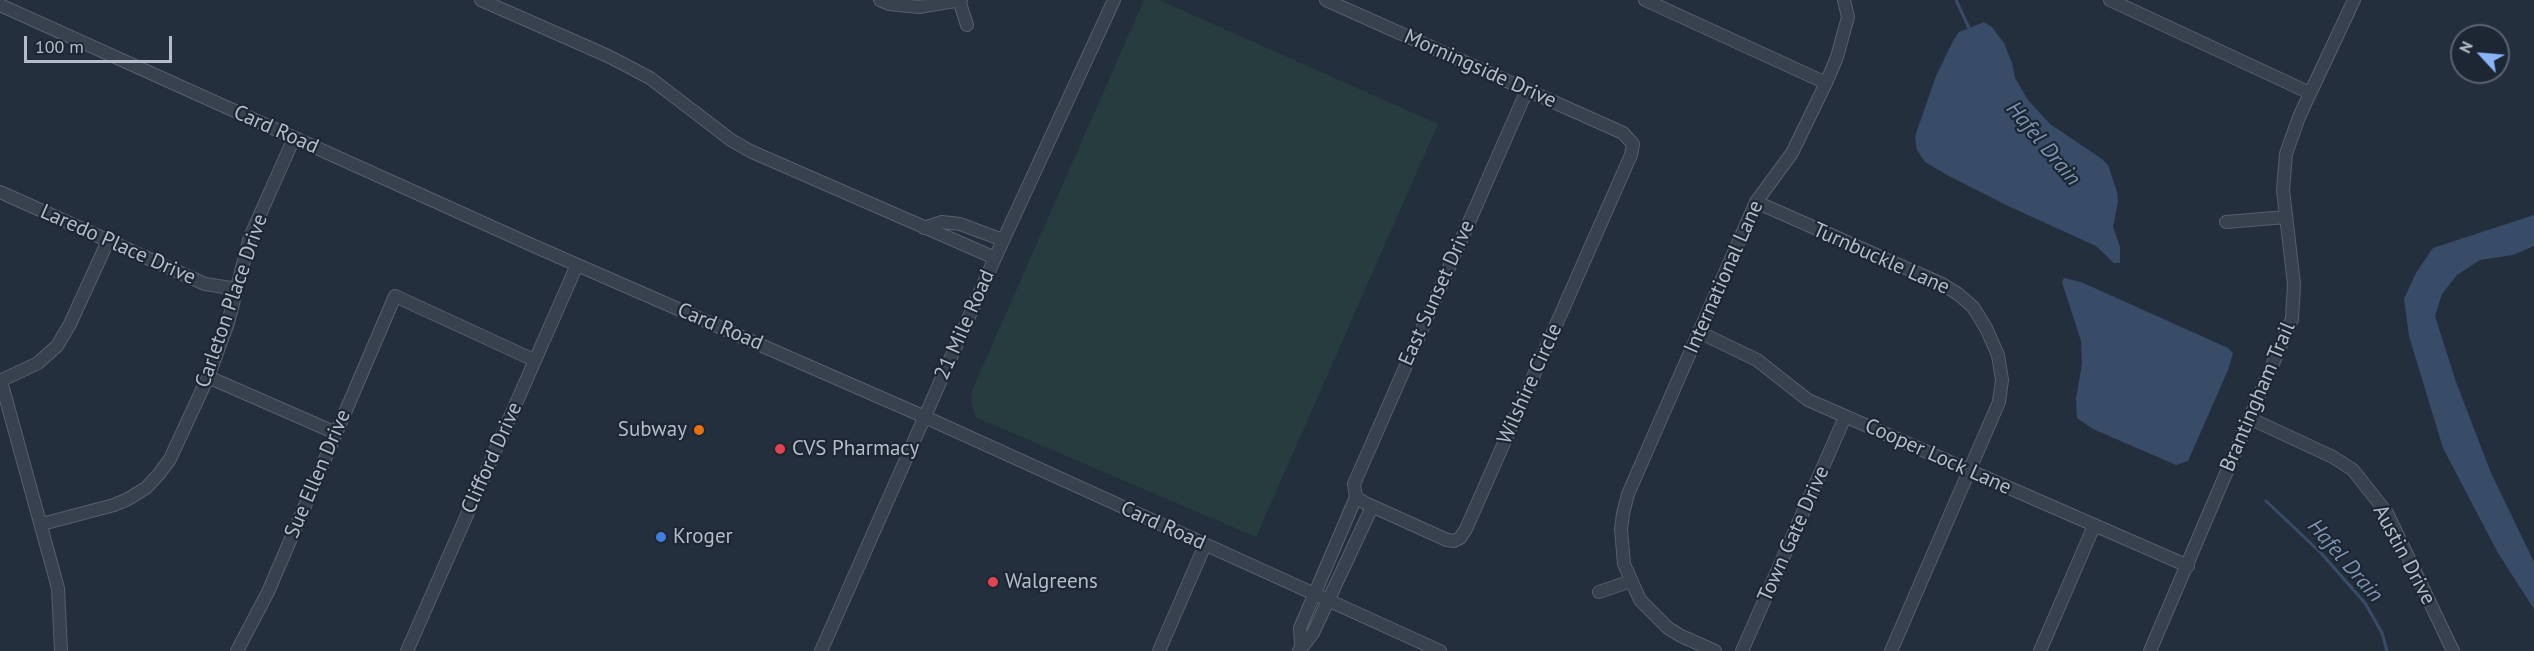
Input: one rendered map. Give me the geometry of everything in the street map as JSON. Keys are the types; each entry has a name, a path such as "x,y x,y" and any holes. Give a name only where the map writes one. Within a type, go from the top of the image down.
{"street":[{"path":"481,0 608,56 650,78 731,140 750,151 995,258"},
{"path":"880,0 889,4 919,7 960,0 968,25"},
{"name":"21 Mile Road","path":"821,651 1003,240 1114,0"},
{"name":"Morningside Drive","path":"1326,0 1623,132 1632,141"},
{"path":"1645,0 1826,83"},
{"name":"International Lane","path":"1715,651 1681,636 1658,620 1640,600 1624,564 1621,530 1628,494 1756,202 1792,153 1826,83 1837,57 1848,17 1844,0"},
{"path":"2110,0 2310,93"},
{"name":"Brantingham Trail","path":"2150,651 2249,418 2286,339 2292,319 2294,284 2283,190 2286,154 2299,117 2354,0"},
{"name":"Card Road","path":"0,5 577,265 925,417 1440,651"},
{"name":"East Sunset Drive","path":"1300,648 1300,628 1356,497 1353,489 1355,479 1527,90"},
{"name":"Carleton Place Drive","path":"42,524 114,506 146,488 159,474 179,443 208,377 237,289 250,237 294,138"},
{"name":"Wilshire Circle","path":"1372,507 1447,540 1454,541 1463,535 1631,155 1634,148 1632,141"},
{"name":"Laredo Place Drive","path":"0,192 205,284 237,289"},
{"name":"Turnbuckle Lane","path":"1756,202 1942,284 1958,294 1973,307 1995,346 2001,365 2002,381 1999,402 1891,651"},
{"path":"2226,222 2286,217"},
{"path":"924,228 942,222 960,224 1003,240"},
{"path":"61,651 58,588 1,381 38,363 57,346 70,324 108,241"},
{"name":"Clifford Drive","path":"407,651 577,265"},
{"name":"Sue Ellen Drive","path":"237,651 268,592 395,296 534,360"},
{"name":"Cooper Lock Lane","path":"1698,332 1757,360 1808,400 2188,566"},
{"path":"208,377 336,433"},
{"name":"Town Gate Drive","path":"1742,651 1845,417"},
{"name":"Austin Drive","path":"2249,418 2333,457 2353,470 2387,513 2453,651"},
{"path":"1300,648 1313,633 1372,507 1356,497"},
{"path":"2040,651 2094,526"},
{"path":"1159,651 1205,545"},
{"path":"1599,592 1630,581"}],"green space":[{"path":"1144,0 1159,0 1438,124 1256,537 975,417 972,404 971,393"}],"water":[{"path":"1984,22 1992,27 2004,43 2015,78 2028,100 2050,124 2108,165 2117,192 2118,201 2113,227 2120,247 2120,263 2114,263 2096,246 1947,175 1925,162 1917,150 1915,137 1936,76 1953,41 1959,32"},
{"path":"2534,215 2534,246 2513,255 2480,260 2457,275 2442,294 2435,316 2456,382 2491,473 2534,562 2534,609 2498,553 2443,448 2409,336 2404,299 2416,273 2433,248"},
{"path":"2064,278 2081,282 2228,348 2233,353 2228,370 2188,461 2176,465 2093,429 2077,418 2076,399 2082,364 2081,341 2062,282"}],"waterway":[{"name":"Hafel Drain","path":"1956,0 1969,28"},
{"name":"Hafel Drain","path":"2266,501 2321,553 2365,603 2382,633 2387,651"}],"place":[{"name":"Subway","path":"699,430"},
{"name":"CVS Pharmacy","path":"780,449"},
{"name":"Kroger","path":"661,537"},
{"name":"Walgreens","path":"993,582"}]}
